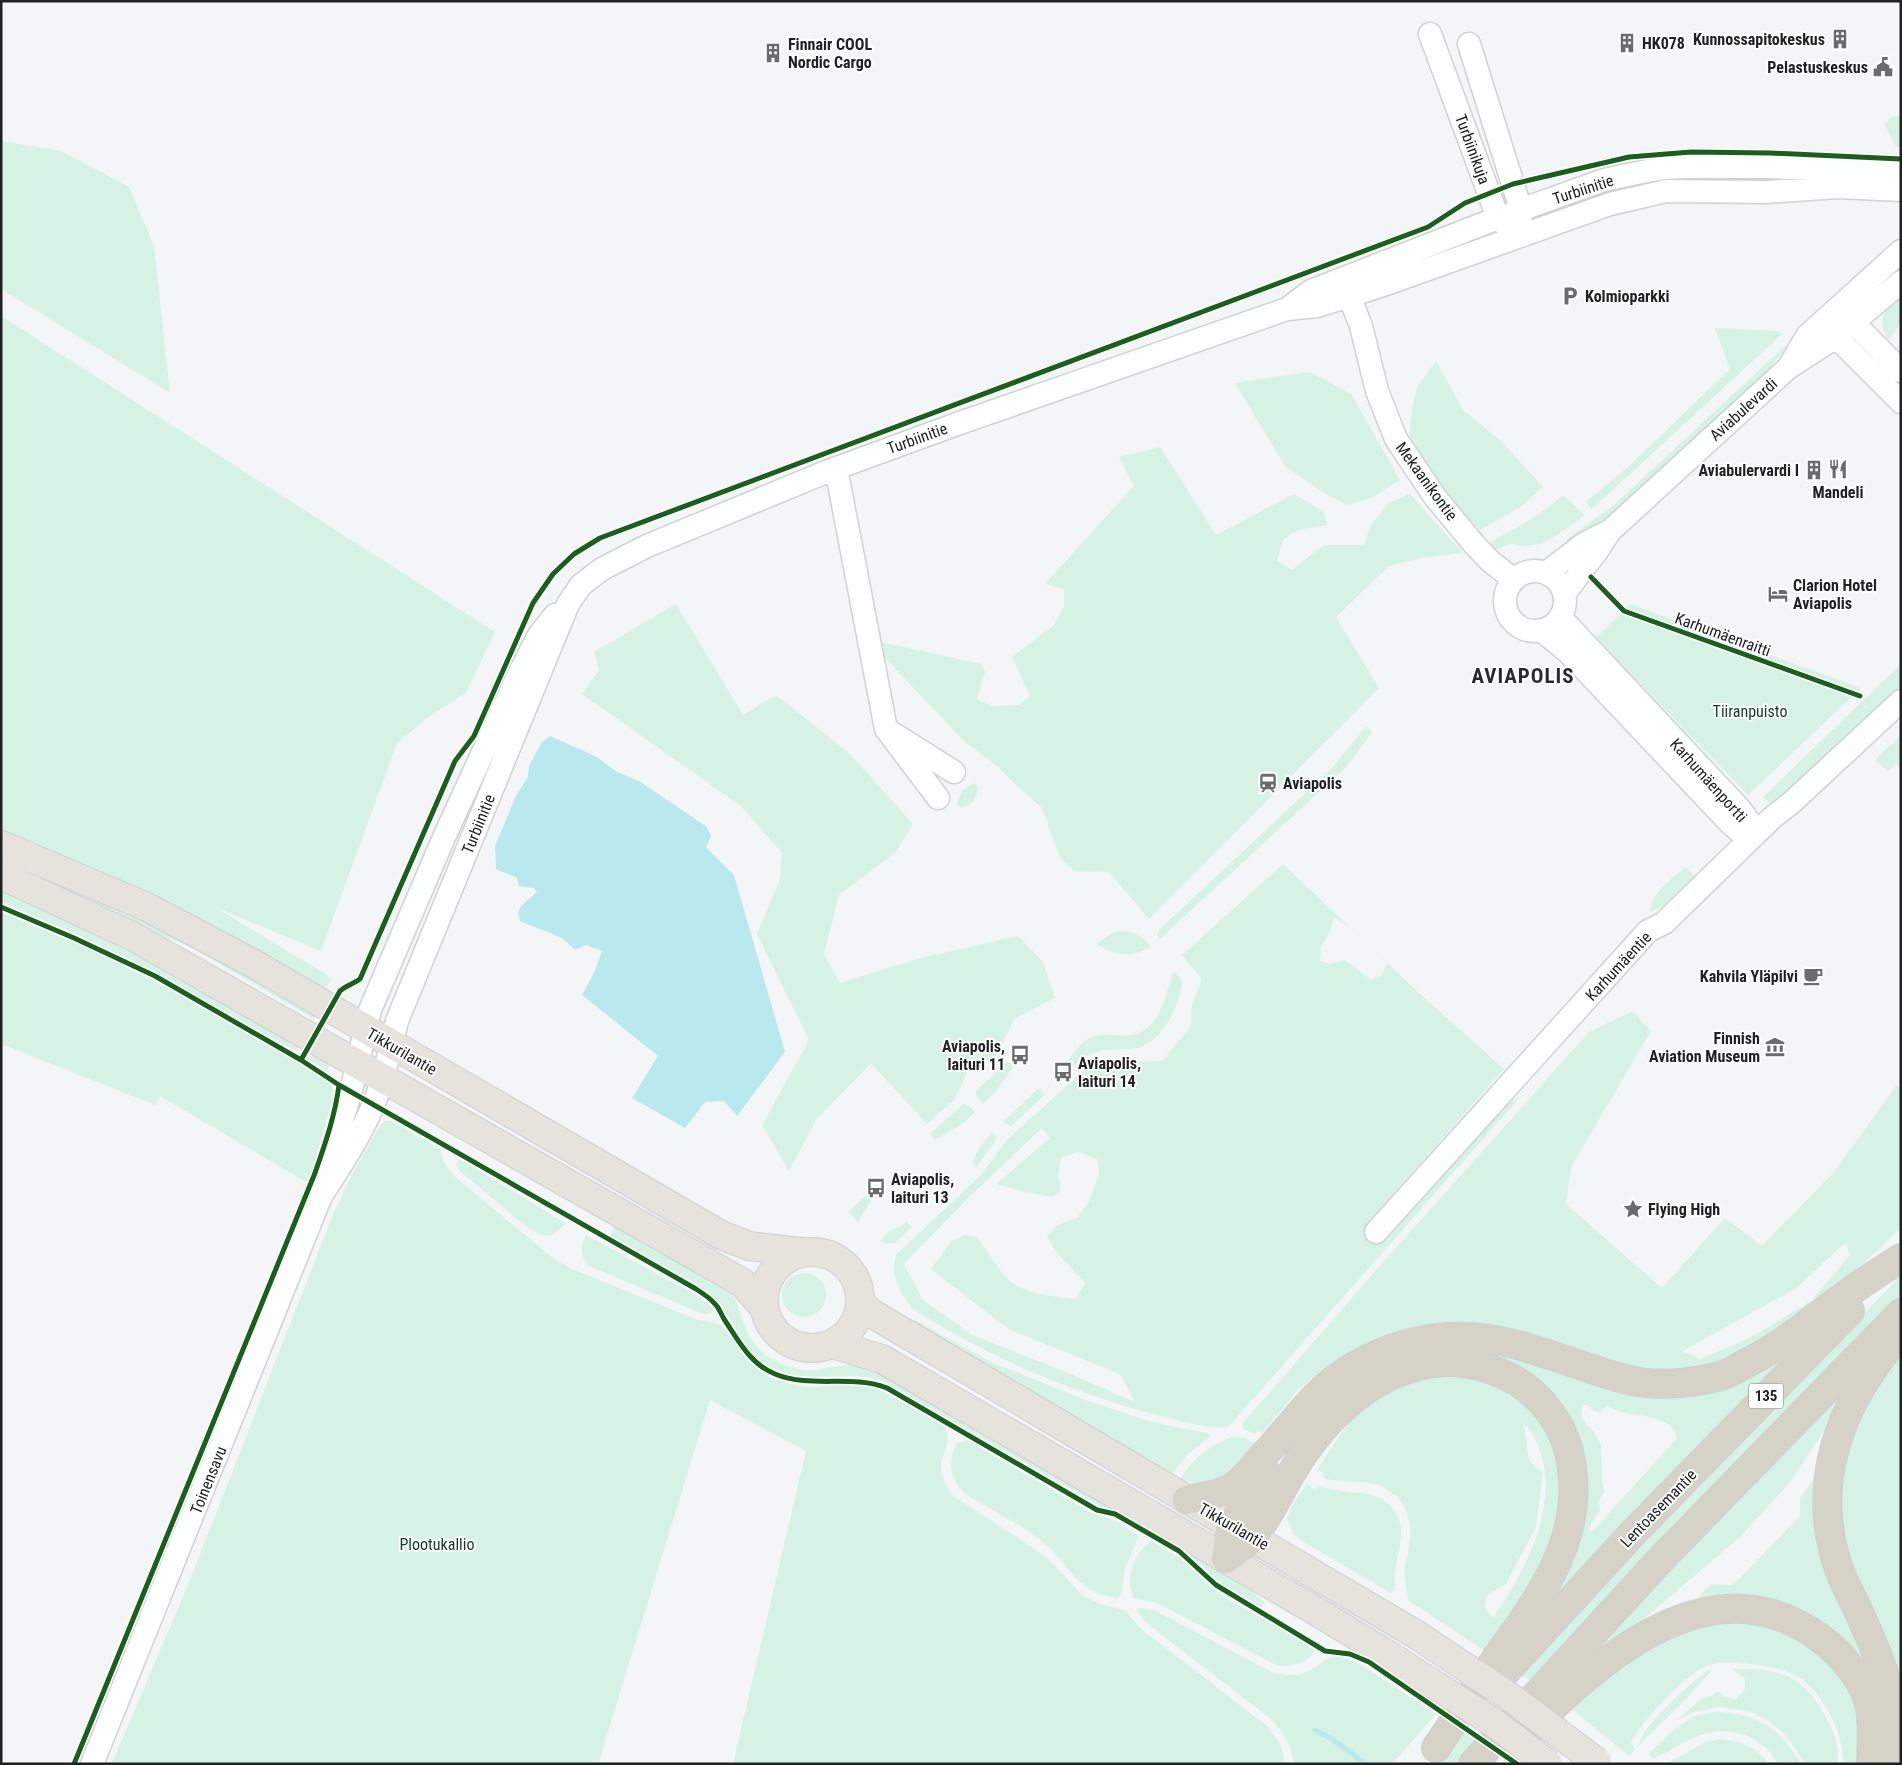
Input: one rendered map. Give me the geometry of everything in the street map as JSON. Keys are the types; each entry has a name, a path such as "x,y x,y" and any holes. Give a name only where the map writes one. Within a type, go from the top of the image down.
{"highway":[{"path":"1187,1500 1222,1492 1236,1485 1316,1396 1330,1384 1376,1355 1404,1345 1437,1338 1469,1336 1493,1338 1522,1345 1611,1376 1640,1382 1678,1383 1722,1376 1766,1354 1809,1324 1849,1292 1901,1258"},
{"name":"Lentoasemantie","path":"1429,1756 1632,1534 1901,1258"},
{"name":"135","path":"1473,1764 1662,1558 1901,1313"},
{"path":"1895,1764 1897,1744 1895,1710 1885,1676 1837,1564 1828,1522 1828,1479 1843,1422 1855,1396 1877,1362 1901,1333"},
{"path":"1242,1531 1334,1417 1360,1394 1383,1379 1407,1369 1429,1363 1451,1361 1476,1365 1498,1372 1518,1383 1538,1398 1553,1416 1565,1438 1572,1461 1574,1490 1573,1514 1556,1566 1539,1595 1429,1756"},
{"path":"1226,1558 1242,1531 1284,1433"},
{"path":"1495,1764 1591,1674 1625,1647 1688,1615 1712,1610 1740,1608 1764,1611 1787,1618 1810,1630 1829,1644 1847,1662 1860,1682 1870,1706 1871,1764"}],"main road":[{"name":"Tikkurilantie","path":"1,845 147,906 254,964 722,1235 749,1246 802,1252"},
{"name":"Tikkurilantie","path":"1,875 134,937 383,1077 743,1283 764,1308"},
{"path":"802,1252 825,1254 838,1259 853,1274 858,1286 860,1302 859,1312 850,1330 832,1344 812,1348 795,1345 781,1337 775,1330 770,1324 764,1308 764,1292 773,1270 786,1259 802,1252"},
{"name":"Tikkurilantie","path":"860,1302 871,1313 1417,1635 1510,1697 1598,1763"},
{"name":"Tikkurilantie","path":"832,1344 882,1359 1226,1558 1396,1659 1494,1723 1548,1764"}],"street":[{"name":"Turbiinikuja","path":"1430,34 1498,218 1520,237"},
{"name":"Turbiinikuja","path":"1469,44 1521,210 1520,237"},
{"name":"Turbiinitie","path":"391,1044 397,1021 568,604 581,585 602,569 647,546 836,468 1026,399 1287,310 1316,306 1346,287 1498,218 1604,180 1663,168 1768,167 1901,173"},
{"name":"Turbiinitie","path":"1346,287 1392,282 1610,204 1666,191 1767,192 1838,187 1901,190"},
{"name":"Aviabulevardi","path":"1788,368 1807,336 1901,251"},
{"name":"Aviabulevardi","path":"1564,594 1610,531 1788,368 1845,330 1901,282"},
{"name":"Mekaanikontie","path":"1346,287 1361,326 1377,391 1396,439 1435,497 1473,543 1490,561 1514,580"},
{"path":"1831,315 1845,330 1901,402"},
{"path":"1845,330 1901,371"},
{"path":"836,468 886,729 938,798"},
{"name":"Aviabulevardi","path":"1546,573 1584,544 1610,531"},
{"path":"1532,571 1546,573 1554,578 1564,594 1564,606 1560,617 1548,628 1541,630 1529,630 1519,627 1506,610 1506,594 1519,575 1532,571"},
{"name":"Turbiinitie","path":"365,1029 373,1004 445,835 520,672 539,635 551,618 568,604"},
{"name":"Karhumäenportti","path":"1560,617 1739,808 1748,820 1753,836"},
{"name":"Karhumäenportti","path":"1541,630 1568,652 1727,820 1738,830 1753,836"},
{"name":"Karhumäentie","path":"1376,1232 1648,931 1664,923 1753,836 1901,701"},
{"path":"886,729 954,772"},
{"name":"Toinensavu","path":"92,1764 322,1196 335,1142 351,1091 365,1029"},
{"name":"Toinensavu","path":"322,1196 347,1158 368,1116 383,1077 391,1044"}],"green space":[{"path":"1901,116 1901,147 1896,147 1885,125 1890,117"},
{"path":"1,141 61,151 129,187 154,246 170,393 1,289"},
{"path":"1901,296 1901,324 1888,340 1884,333 1882,321 1886,311"},
{"path":"1,316 495,632 466,693 431,715 397,743 321,951 215,907 327,975 331,981 322,992 1,837"},
{"path":"1715,328 1777,331 1782,334 1591,510 1586,502 1627,468 1730,369"},
{"path":"1786,345 1768,371 1625,506 1571,546 1567,541 1568,538 1614,505"},
{"path":"1436,361 1463,410 1501,441 1543,487 1519,508 1480,530 1439,489 1409,440 1411,416 1417,387"},
{"path":"1310,372 1351,394 1400,480 1371,498 1347,505 1324,493 1285,466 1235,383"},
{"path":"1160,447 1216,535 1294,494 1324,512 1327,525 1298,530 1283,540 1277,561 1292,570 1324,545 1364,545 1371,525 1389,503 1410,494 1463,553 1426,557 1389,566 1336,617 1379,688 1149,919 1109,872 1074,871 1060,858 1042,808 997,766 965,742 867,639 981,664 985,672 977,699 991,706 1018,705 1030,696 1012,657 1054,625 1064,607 1064,589 1045,584 1134,486 1119,457"},
{"path":"1563,495 1585,515 1541,544 1525,546 1511,544 1495,550 1490,546 1493,540 1545,510"},
{"path":"676,604 743,715 776,695 850,754 913,824 895,853 839,895 824,954 840,983 917,959 1018,936 1043,962 1055,998 1014,1019 997,1056 968,1071 955,1099 927,1124 871,1063 816,1120 789,1171 762,1125 809,1040 757,934 780,879 782,853 741,806 582,694 599,670 594,652"},
{"name":"Tiiranpuisto","path":"1630,604 1861,688 1748,795 1596,638"},
{"path":"1901,664 1901,687 1789,794 1772,806 1764,798 1765,795"},
{"path":"1366,726 1372,732 1347,766 1160,939 1157,935 1159,930 1332,768"},
{"path":"1901,735 1901,769 1896,764 1888,771 1875,760"},
{"path":"974,783 978,789 976,797 967,806 959,807 957,803 962,791"},
{"path":"1,855 105,899 318,1014 314,1019 191,947 140,927 1,864"},
{"path":"1283,864 1351,929 1334,917 1330,932 1321,947 1320,961 1331,964 1345,960 1370,979 1381,976 1387,963 1371,947 1504,1069 1369,1221 1383,1237 1498,1111 1522,1095 1229,1426 1221,1427 1197,1425 1099,1398 1003,1359 942,1327 913,1309 900,1290 894,1268 897,1254 981,1175 1007,1140 1082,1072 1103,1062 1162,1061 1191,1026 1192,1004 1202,979 1182,955","holes":["1042,1128 1050,1138 996,1184 1052,1197 1061,1191 1058,1175 1061,1157 1078,1152 1097,1159 1099,1174 1090,1200 1078,1217 1056,1226 1047,1237 1057,1253 1085,1283 1076,1299 1037,1293 1019,1287 1004,1275 976,1237 965,1235 952,1241 931,1269 1008,1329 1120,1374 1135,1402 972,1335 923,1300 904,1264 972,1194"]},
{"path":"1685,867 1697,878 1671,902 1650,912 1658,892"},
{"path":"1,886 136,949 301,1042 296,1050 292,1049 135,962 74,933 1,902"},
{"path":"1,912 89,949 166,987 330,1082 333,1092 332,1102 309,1180 306,1182 160,1096 155,1105 1,1044"},
{"path":"1119,931 1137,935 1151,947 1138,953 1124,954 1110,951 1097,944 1111,933"},
{"path":"1174,971 1182,983 1181,992 1170,1019 1158,1035 1139,1048 1096,1052 1085,1057 1072,1068 1067,1062 1084,1041 1092,1037 1109,1034 1133,1035 1148,1027 1162,1007"},
{"path":"1633,1011 1651,1031 1571,1167 1566,1204 1662,1288 1725,1218 1762,1246 1835,1171 1896,1086 1901,1087 1901,1228 1833,1292 1723,1366 1663,1376 1519,1337 1363,1348 1335,1361 1314,1376 1298,1390 1262,1433 1258,1430 1255,1434 1243,1429 1243,1423 1378,1268 1589,1032","holes":["1846,1242 1850,1255 1811,1301 1748,1339 1700,1359 1682,1351 1795,1289"]},
{"path":"317,1050 332,1061 327,1071 310,1060"},
{"path":"1008,1061 1014,1066 984,1104 976,1096 976,1091"},
{"path":"1039,1088 1045,1095 1011,1126 1003,1122"},
{"path":"963,1104 969,1106 975,1112 962,1124 935,1140 930,1134"},
{"name":"Plootukallio","path":"385,1121 391,1121 440,1149 444,1163 453,1175 554,1259 572,1269 698,1320 713,1322 721,1326 727,1331 749,1362 772,1379 799,1386 815,1387 846,1384 874,1387 945,1426 948,1436 941,1469 952,1495 1049,1560 1083,1596 1103,1605 1125,1610 1140,1628 1267,1726 1281,1745 1285,1764 733,1764 806,1451 710,1400 598,1764 112,1764 192,1575 332,1217 349,1180 381,1124"},
{"path":"992,1132 996,1136 996,1140 976,1167 972,1162 980,1147"},
{"path":"459,1160 565,1223 553,1235 549,1236 529,1229 461,1172 456,1164"},
{"path":"866,1195 871,1200 858,1222 848,1212"},
{"path":"907,1222 912,1227 894,1244 879,1242 887,1233"},
{"path":"617,1223 728,1287 754,1343 773,1360 789,1367 806,1370 819,1370 846,1365 880,1371 1109,1503 1106,1507 1102,1507 883,1381 851,1376 802,1376 786,1374 771,1368 757,1358 750,1350 723,1308 709,1293 610,1235"},
{"path":"586,1235 696,1295 713,1310 710,1314 703,1314 589,1266 582,1251"},
{"path":"800,1273 808,1273 820,1279 826,1295 820,1311 808,1317 800,1317 788,1311 782,1299 782,1291 788,1279"},
{"path":"1901,1276 1901,1299 1664,1540 1532,1682 1518,1673 1730,1448"},
{"path":"915,1320 991,1362 1088,1401 1152,1422 1207,1433 1210,1434 1210,1437 1188,1454 1171,1476 911,1327"},
{"path":"1445,1343 1501,1348 1534,1357 1607,1382 1656,1392 1682,1392 1708,1388 1743,1375 1796,1343 1798,1346 1656,1492 1546,1609 1541,1608 1569,1550 1577,1527 1581,1503 1582,1477 1578,1456 1560,1418 1544,1397 1522,1379 1508,1371 1477,1359 1446,1355 1416,1359 1387,1370 1360,1386 1334,1406 1312,1429 1293,1454 1285,1449 1318,1409 1358,1373 1389,1357 1410,1350","holes":["1582,1405 1586,1405 1596,1412 1601,1412 1607,1406 1620,1412 1654,1418 1669,1425 1674,1430 1677,1438 1593,1531 1588,1530 1600,1510 1598,1502 1604,1492 1601,1445 1594,1432 1582,1419"]},
{"path":"1901,1349 1901,1691 1865,1610 1837,1513 1846,1436"},
{"path":"1427,1372 1484,1378 1525,1401 1557,1444 1565,1495 1546,1566 1488,1653 1408,1600 1405,1564 1409,1547 1410,1527 1406,1510 1402,1503 1389,1491 1380,1486 1360,1482 1330,1480 1323,1478 1324,1473 1317,1470 1359,1407","holes":["1522,1423 1537,1443 1545,1472 1542,1516 1536,1539 1527,1560 1493,1618 1485,1608 1486,1596 1506,1584 1536,1527 1543,1473 1530,1461"]},
{"path":"1858,1374 1833,1418 1790,1482 1740,1537 1579,1674 1659,1580"},
{"path":"1233,1437 1245,1438 1255,1444 1228,1476 1201,1484 1180,1479 1190,1465 1203,1453 1217,1443"},
{"path":"967,1440 1091,1513 1116,1521 1139,1536 1125,1568 1121,1594 1117,1598 1102,1595 1081,1583 1039,1539 965,1494 953,1476 951,1465 956,1444"},
{"path":"1815,1477 1820,1483 1881,1686 1849,1653 1701,1603 1697,1599 1711,1584 1731,1585 1738,1580 1800,1516 1800,1498"},
{"path":"1307,1484 1316,1490 1318,1486 1375,1496 1387,1503 1396,1513 1401,1527 1401,1535 1395,1575 1395,1589 1391,1593 1300,1540 1293,1534 1287,1519 1293,1504"},
{"path":"1151,1541 1177,1556 1219,1594 1304,1642 1314,1651 1303,1661 1278,1666 1157,1603 1134,1598 1130,1583 1132,1567 1140,1552"},
{"path":"1181,1547 1238,1579 1265,1603 1261,1607 1218,1582"},
{"path":"1138,1608 1154,1610 1274,1673 1298,1675 1329,1658 1347,1659 1361,1665 1436,1714 1392,1764 1294,1764 1286,1740 1280,1729 1271,1719 1154,1629 1143,1619 1137,1611"},
{"path":"1766,1619 1829,1654 1860,1706 1858,1764 1843,1764 1843,1753 1837,1730 1825,1706 1811,1687 1794,1675 1770,1667 1728,1663 1706,1666 1697,1671 1676,1688 1644,1723 1631,1742 1635,1750 1629,1756 1568,1706 1633,1651 1685,1624"},
{"path":"1713,1669 1684,1701 1638,1746 1648,1727 1657,1716 1690,1685 1708,1670"},
{"path":"1733,1669 1771,1671 1791,1678 1805,1688 1818,1704 1832,1729 1837,1743 1838,1764 1806,1764 1786,1736 1770,1722 1752,1712 1720,1707 1694,1712 1676,1721 1702,1698 1711,1696 1718,1691 1723,1696 1736,1699 1745,1689 1745,1679"},
{"path":"1714,1712 1742,1715 1765,1725 1784,1740 1801,1764 1778,1764 1768,1750 1752,1738 1726,1731 1700,1735 1652,1759 1649,1753 1669,1734 1692,1717"},
{"path":"1463,1732 1476,1741 1456,1764 1434,1764"},
{"path":"1720,1739 1734,1741 1753,1749 1768,1764 1666,1764 1707,1741"}],"water":[{"path":"550,736 597,757 617,772 639,781 707,827 711,836 706,847 734,875 785,1052 737,1116 724,1101 705,1102 685,1128 632,1098 658,1056 582,995 595,971 602,951 586,945 575,950 562,938 520,921 518,912 522,905 537,892 534,888 519,886 517,878 496,869 495,846 516,796 528,777 529,766 542,742"}],"waterway":[{"path":"1315,1730 1332,1739 1366,1764"}],"cycle path":[{"path":"301,1060 340,991 360,979 455,761 474,736 533,603 553,574 574,554 600,538 1428,227 1465,203 1513,184 1629,157 1691,152 1770,153 1901,159"},
{"name":"Karhumäenraitti","path":"1591,577 1624,611 1860,696"},
{"path":"1,907 74,938 155,976 301,1060 339,1085 696,1289 716,1305 745,1351 766,1370 803,1381 859,1382 887,1388 1097,1510 1115,1514 1179,1551 1216,1585 1325,1651 1350,1654 1369,1662 1517,1764"},
{"path":"74,1764 315,1173 326,1141 339,1085"}],"place":[{"name":"Kunnossapitokeskus","path":"1840,39"},
{"name":"HK078","path":"1627,43"},
{"name":"Finnair COOL Nordic Cargo","path":"773,53"},
{"name":"Pelastuskeskus","path":"1883,67"},
{"name":"Kolmioparkki","path":"1570,296"},
{"name":"Mandeli","path":"1838,469"},
{"name":"Aviabulervardi I","path":"1814,470"},
{"name":"Clarion Hotel Aviapolis","path":"1778,594"},
{"name":"Aviapolis","path":"1268,783"},
{"name":"Kahvila Yläpilvi","path":"1813,976"},
{"name":"Finnish Aviation Museum","path":"1775,1047"},
{"name":"Aviapolis, laituri 11","path":"1020,1055"},
{"name":"Aviapolis, laituri 14","path":"1063,1072"},
{"name":"Aviapolis, laituri 13","path":"876,1188"},
{"name":"Flying High","path":"1633,1209"}],"district":[{"name":"AVIAPOLIS","path":"1523,676"}]}
